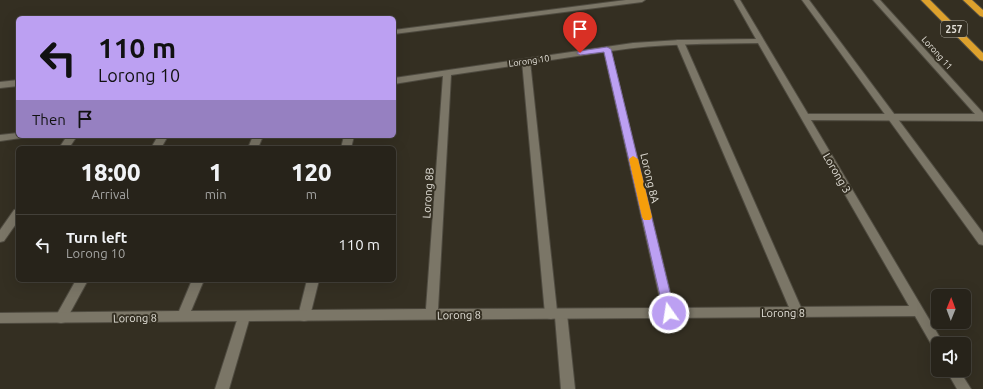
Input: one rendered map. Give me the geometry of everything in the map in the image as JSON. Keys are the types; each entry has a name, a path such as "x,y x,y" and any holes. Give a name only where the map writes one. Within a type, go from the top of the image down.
{"highway":[{"name":"257","path":"925,0 983,58"},
{"name":"257","path":"967,0 983,14"}],"street":[{"path":"396,32 642,0"},
{"name":"Lorong 3","path":"737,0 933,337"},
{"path":"805,0 983,241"},
{"name":"Lorong 11","path":"876,0 982,118"},
{"name":"Lorong 10","path":"396,80 607,49 680,42 761,41"},
{"path":"680,42 797,312"},
{"name":"Lorong 8A","path":"607,49 669,313"},
{"path":"526,61 556,314 568,389"},
{"name":"Lorong 8B","path":"432,315 447,73"},
{"path":"0,85 16,83"},
{"path":"805,117 982,118"},
{"path":"0,138 16,136"},
{"path":"0,238 16,216"},
{"path":"61,318 81,282"},
{"path":"183,317 197,282"},
{"path":"304,316 312,282"},
{"name":"Lorong 8","path":"0,318 918,311"},
{"path":"222,389 244,317"},
{"path":"956,377 964,389"}],"slow traffic":[{"path":"633,159 647,217"}],"route":[{"path":"580,53 607,49 669,313"}]}
